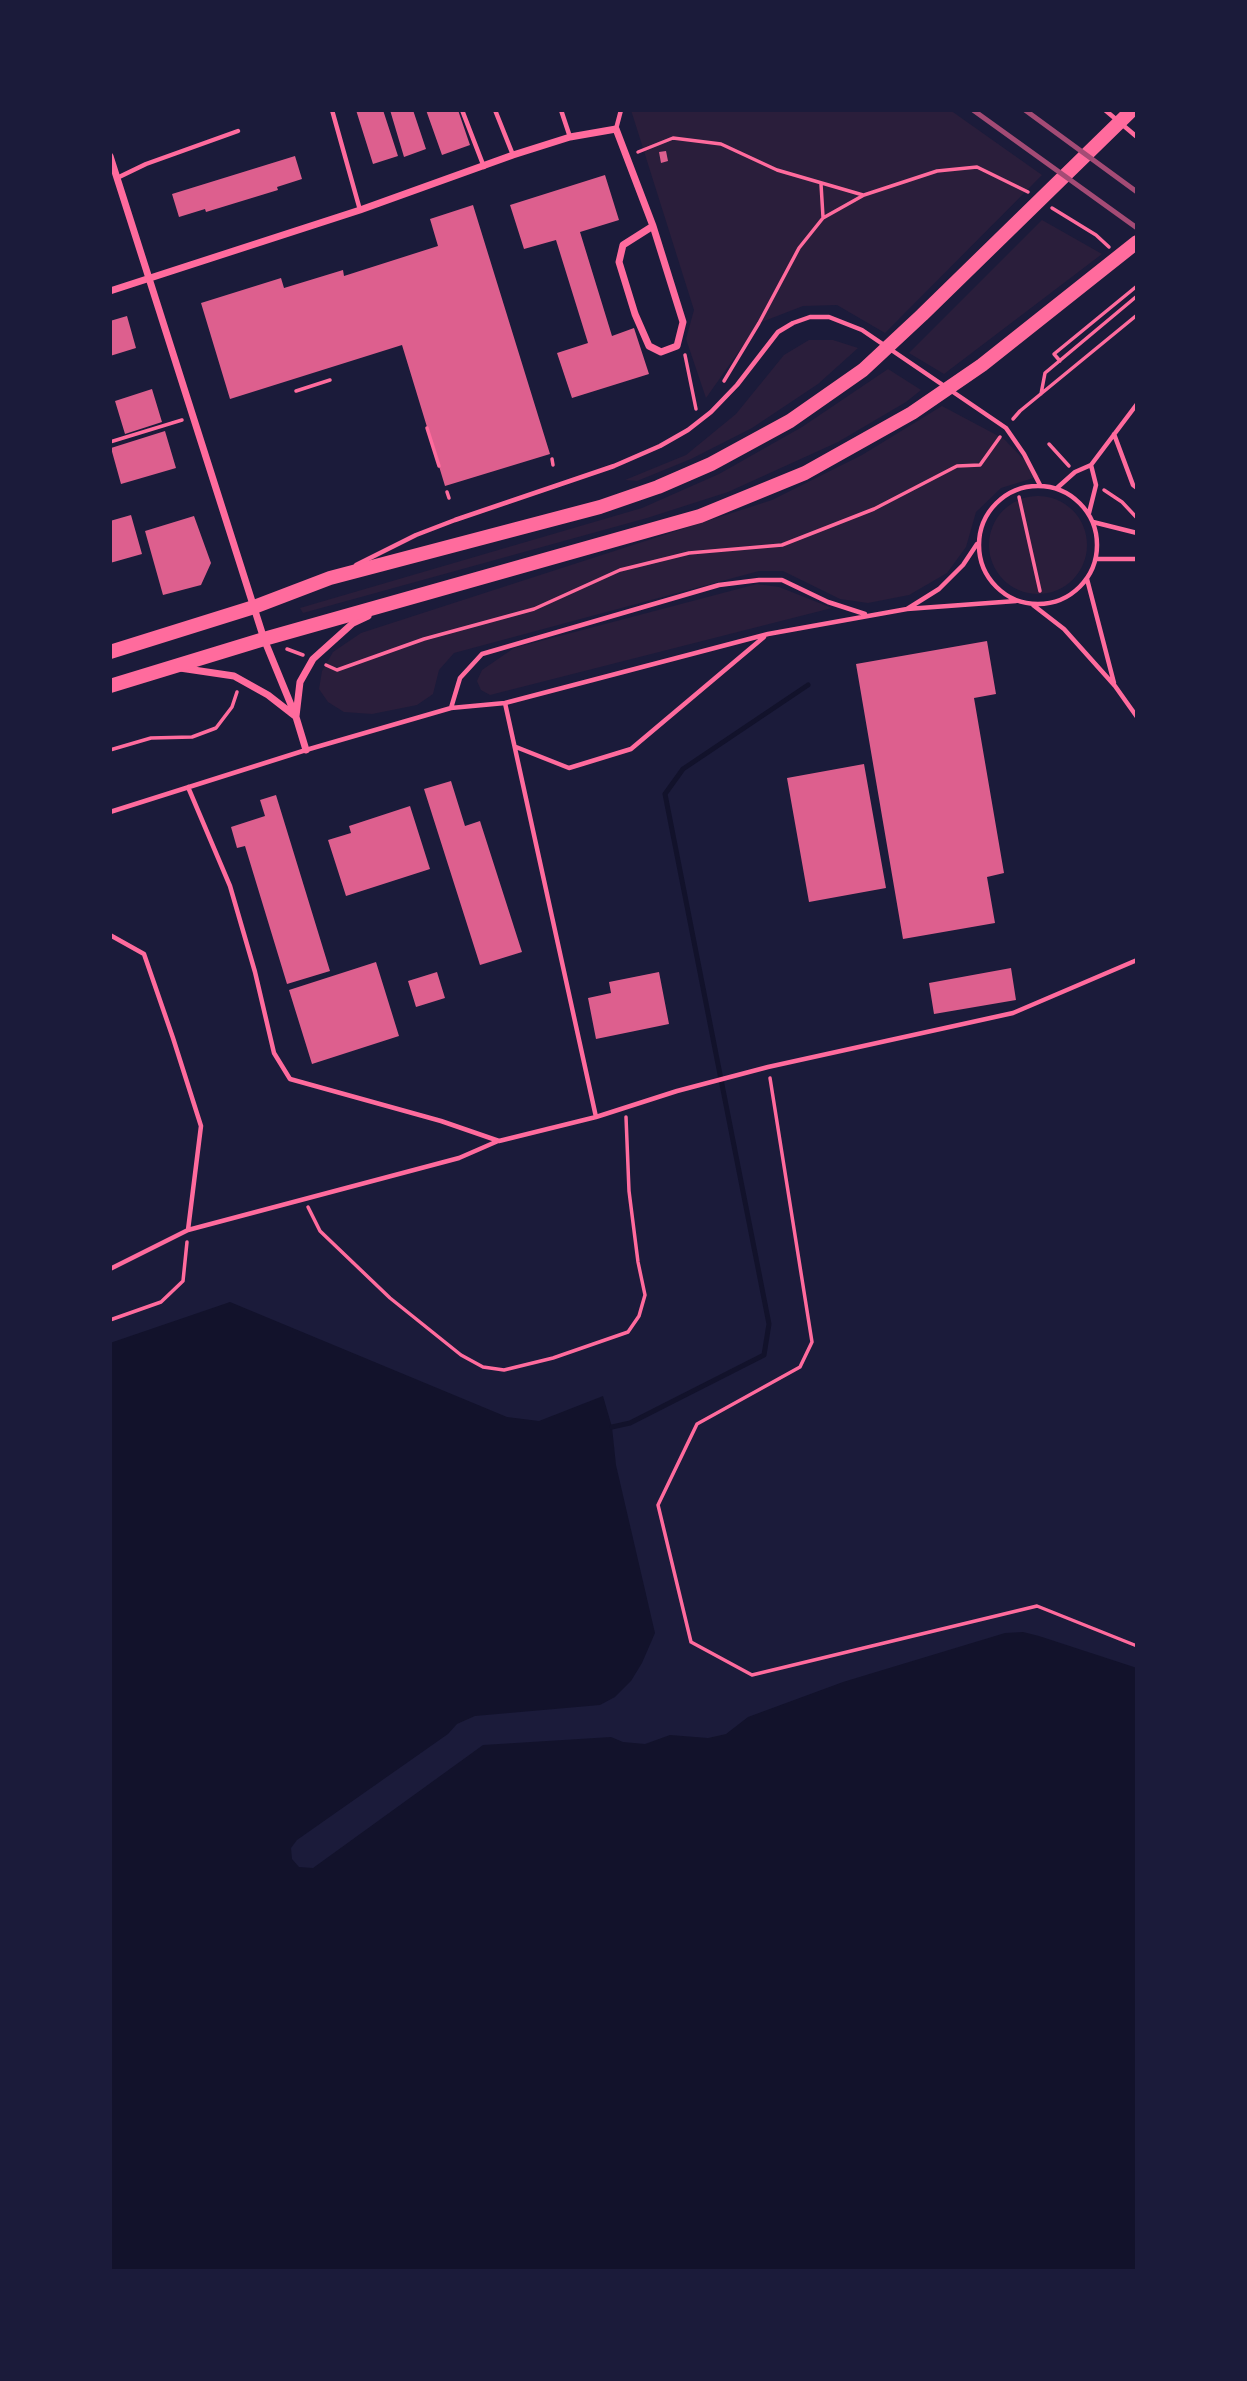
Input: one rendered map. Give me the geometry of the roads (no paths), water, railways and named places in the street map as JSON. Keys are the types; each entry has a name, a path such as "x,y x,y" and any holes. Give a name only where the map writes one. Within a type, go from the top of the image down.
{"highway":[{"path":"110,652 254,607 330,578 600,507 658,487 711,464 790,421 863,370 1132,110"},
{"path":"110,685 700,516 805,473 912,413 982,365 1137,242"}],"street":[{"path":"110,291 360,210 513,155 570,137 616,129 653,226 683,321 677,346 662,352 649,346 635,314 619,262 623,245 653,226"},
{"path":"110,156 264,639 296,717 306,750"},
{"path":"296,717 300,681 313,659 353,623 395,602"},
{"path":"171,667 220,673 242,680 268,695 296,717"}],"lane":[{"path":"332,110 360,210"},
{"path":"462,110 484,167"},
{"path":"495,110 513,155"},
{"path":"561,110 570,137"},
{"path":"616,129 621,110"},
{"path":"1105,110 1137,137"},
{"path":"117,178 146,164 239,131"},
{"path":"330,578 455,520 614,466 660,446 699,421 731,391 778,332 801,319 819,317 845,321 862,330 1006,428 1024,454 1040,485"},
{"path":"1057,488 1074,472 1091,465 1137,404"},
{"path":"1114,433 1133,485 1137,488"},
{"path":"1089,513 1096,485 1091,465"},
{"path":"110,812 306,750 451,708 505,703 768,634 907,609 1016,601 1049,604 1077,590 1087,578 1096,559 1097,540 1089,513 1075,498 1057,488 1040,485 1021,487 1004,495 990,508 982,524 978,543 981,561 990,580 1001,592 1016,601"},
{"path":"1093,522 1137,533"},
{"path":"907,609 939,589 963,565 978,543"},
{"path":"1096,559 1137,559"},
{"path":"1087,578 1115,686"},
{"path":"451,708 460,678 482,654 719,585 782,580 828,602 867,615"},
{"path":"1032,604 1064,629 1115,686 1137,717"},
{"path":"515,746 569,768 631,749 768,634"},
{"path":"505,703 596,1117"},
{"path":"188,787 230,887 255,972 274,1054 290,1079 441,1121 499,1141"},
{"path":"110,935 144,954 201,1126 188,1230"},
{"path":"110,1269 188,1230 459,1158 499,1141 596,1117 677,1091 768,1067 1013,1013 1137,960"}],"waterway":[{"path":"612,1427 630,1423 764,1355 769,1324 665,794 683,769 808,685"}],"railway":[{"path":"973,110 1137,228"},
{"path":"1025,110 1137,192"}]}
